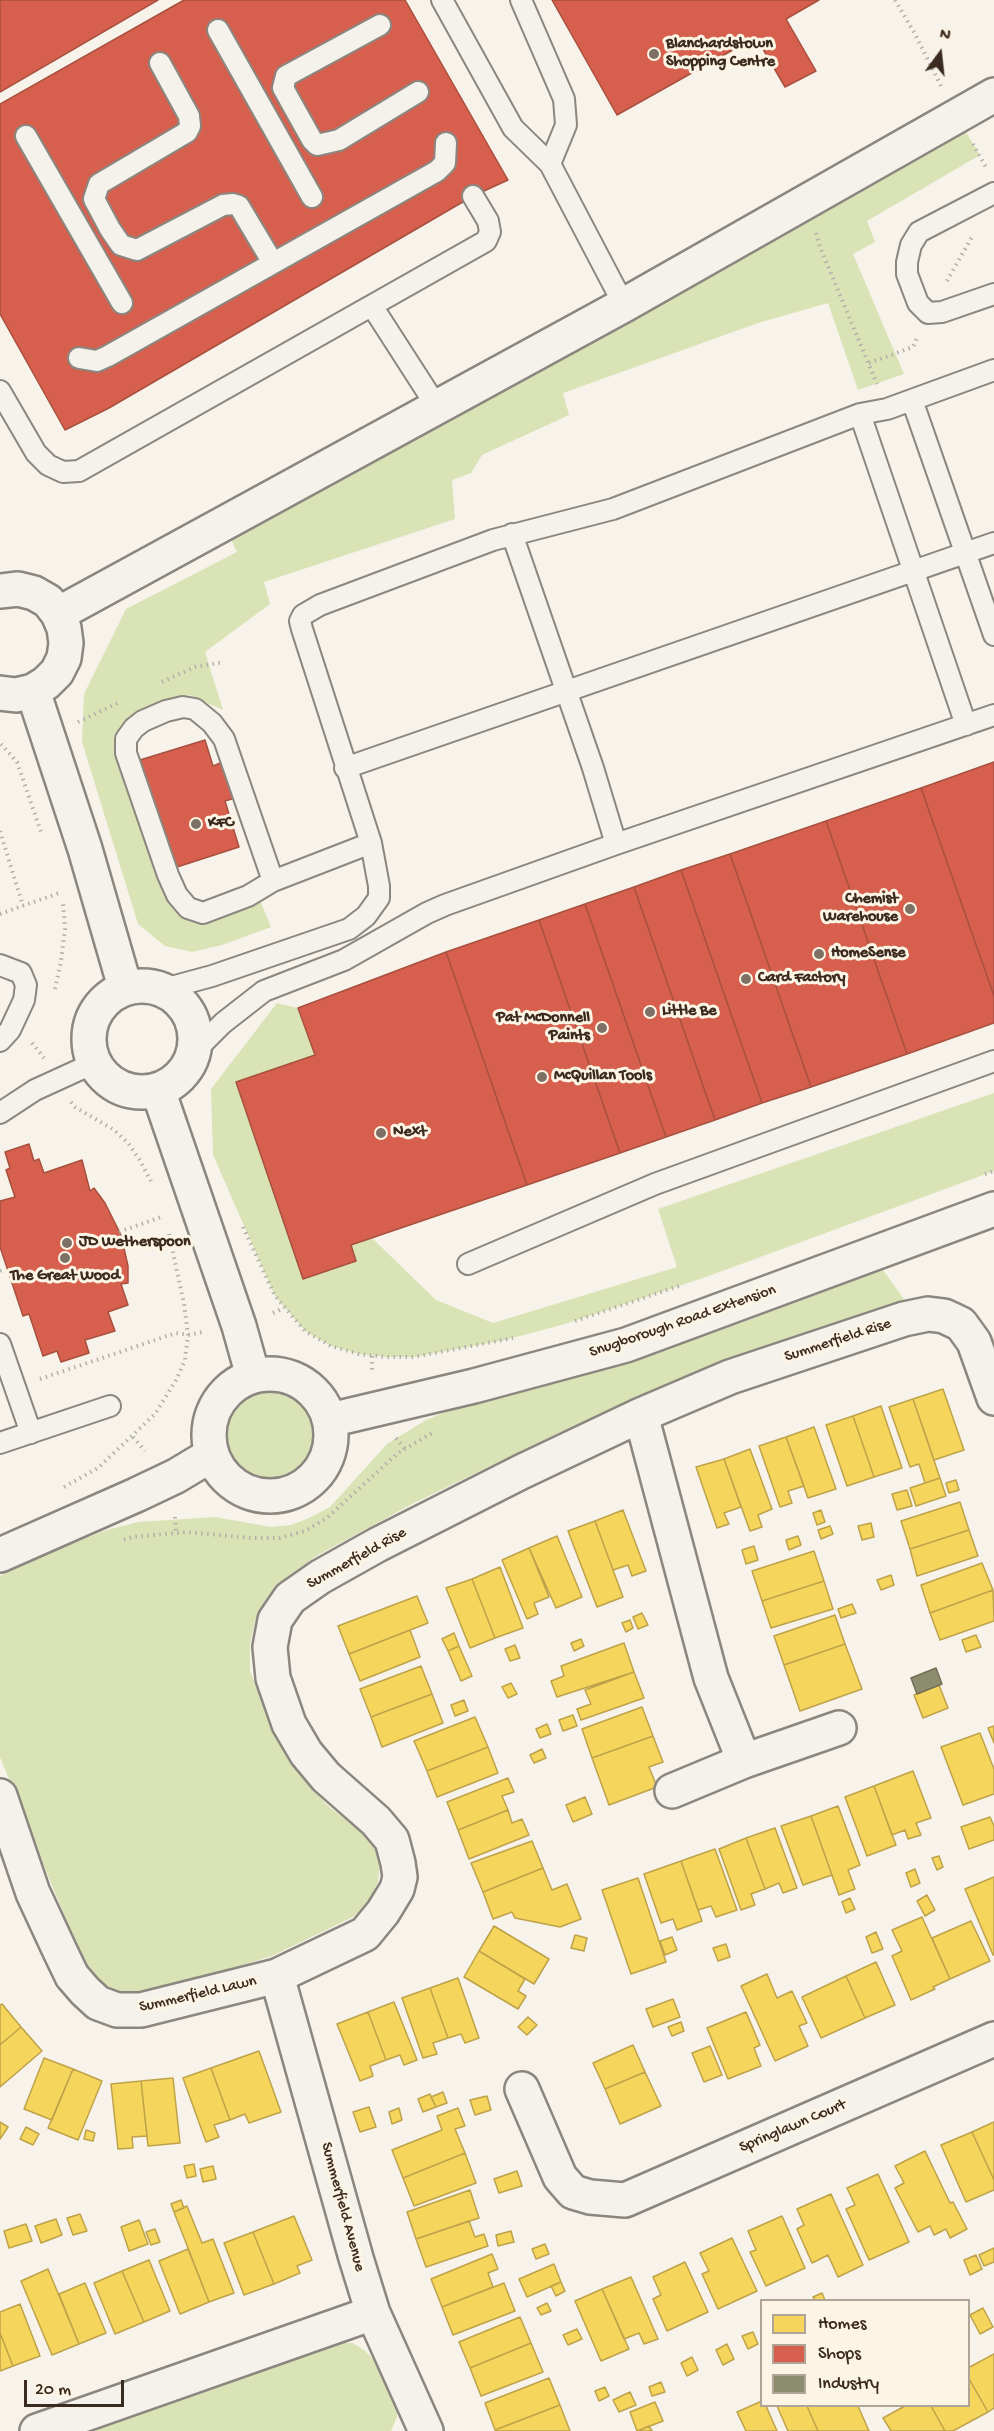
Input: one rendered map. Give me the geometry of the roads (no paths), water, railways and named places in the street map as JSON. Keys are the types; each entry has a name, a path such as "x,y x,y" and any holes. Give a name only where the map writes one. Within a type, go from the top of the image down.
{"street":[{"path":"58,614 624,305 994,95"},
{"path":"0,591 18,589 34,593 48,601 58,614 64,628 66,644 64,658 57,672 46,683 33,691 16,695 0,693"},
{"path":"33,691 85,849 125,987"},
{"path":"149,985 164,989 183,1004 190,1016 195,1032 194,1052 190,1063 176,1080 158,1090 136,1092 119,1088 104,1077 94,1063 89,1050 88,1037 93,1014 104,1000 125,987 149,985"},
{"path":"158,1090 238,1326 252,1376"},
{"name":"Snugborough Road Extension","path":"330,1420 474,1386 626,1345 994,1209"},
{"name":"Summerfield Rise","path":"277,1976 364,1934 383,1912 397,1889 400,1877 399,1863 392,1840 376,1821 326,1777 294,1736 273,1678 270,1647 275,1620 290,1598 339,1566 521,1472 640,1415 737,1374 874,1329 927,1314 944,1316 961,1324 974,1342 994,1398"},
{"path":"272,1373 291,1377 308,1387 322,1401 330,1420 331,1440 326,1461 314,1478 297,1491 277,1497 256,1495 237,1488 221,1474 211,1455 208,1435 211,1416 220,1398 235,1384 252,1376 272,1373"},
{"path":"640,1415 711,1678 744,1761"},
{"path":"0,1555 136,1496 211,1455"},
{"path":"672,1791 744,1761 840,1728"},
{"name":"Summerfield Lawn","path":"0,1796 33,1893 65,1961 76,1981 98,2002 117,2010 141,2010 277,1976"},
{"name":"Summerfield Avenue","path":"277,1976 373,2313 426,2431"},
{"name":"Springlawn Court","path":"522,2089 560,2177 573,2192 590,2197 625,2200 994,2039"},
{"path":"37,2431 373,2313"}],"lane":[{"path":"442,0 513,128 550,164 624,305"},
{"path":"521,0 564,99 566,125 550,164"},
{"path":"380,25 286,76 283,88 288,98 317,145 339,140 418,92"},
{"path":"218,30 312,197"},
{"path":"160,63 189,116 190,126 187,132 99,184 94,200 110,229 120,245 137,250 224,205 233,204 239,206 273,263"},
{"path":"26,136 122,303"},
{"path":"80,358 93,361 108,356 437,171 445,163 446,143"},
{"path":"994,193 919,232 911,245 907,274 918,303 928,313 942,312 994,294"},
{"path":"0,391 36,453 48,465 63,472 78,471 486,241 490,232 488,221 473,196"},
{"path":"372,306 437,407"},
{"path":"164,989 212,976 349,929 366,916 379,898 379,886 370,843 302,629 300,621 303,615 320,605 512,534 613,509 860,414 887,409 994,370"},
{"path":"912,400 994,635"},
{"path":"860,414 966,725"},
{"path":"512,534 593,768 616,844"},
{"path":"345,768 994,543"},
{"path":"273,881 224,739 212,723 195,709 183,706 143,721 134,728 126,739 126,753 168,875 177,896 188,908 203,913 255,892 273,881 370,843"},
{"path":"194,1052 223,1023 264,991 344,960 445,905 994,715"},
{"path":"0,965 21,973 26,985 24,1000 10,1030 0,1041"},
{"path":"468,1264 655,1184 994,1061"},
{"path":"0,1113 56,1079 94,1063"},
{"path":"0,1344 31,1433"},
{"path":"0,1443 110,1406"}],"place":[{"name":"Blanchardstown Shopping Centre","path":"654,54"},
{"name":"KFC","path":"196,824"},
{"name":"Chemist Warehouse","path":"910,909"},
{"name":"HomeSense","path":"819,954"},
{"name":"Card Factory","path":"746,979"},
{"name":"Little Be","path":"650,1012"},
{"name":"Pat McDonnell Paints","path":"602,1028"},
{"name":"McQuillan Tools","path":"542,1077"},
{"name":"Next","path":"381,1133"},
{"name":"JD Wetherspoon","path":"67,1243"},
{"name":"The Great Wood","path":"65,1258"}]}
